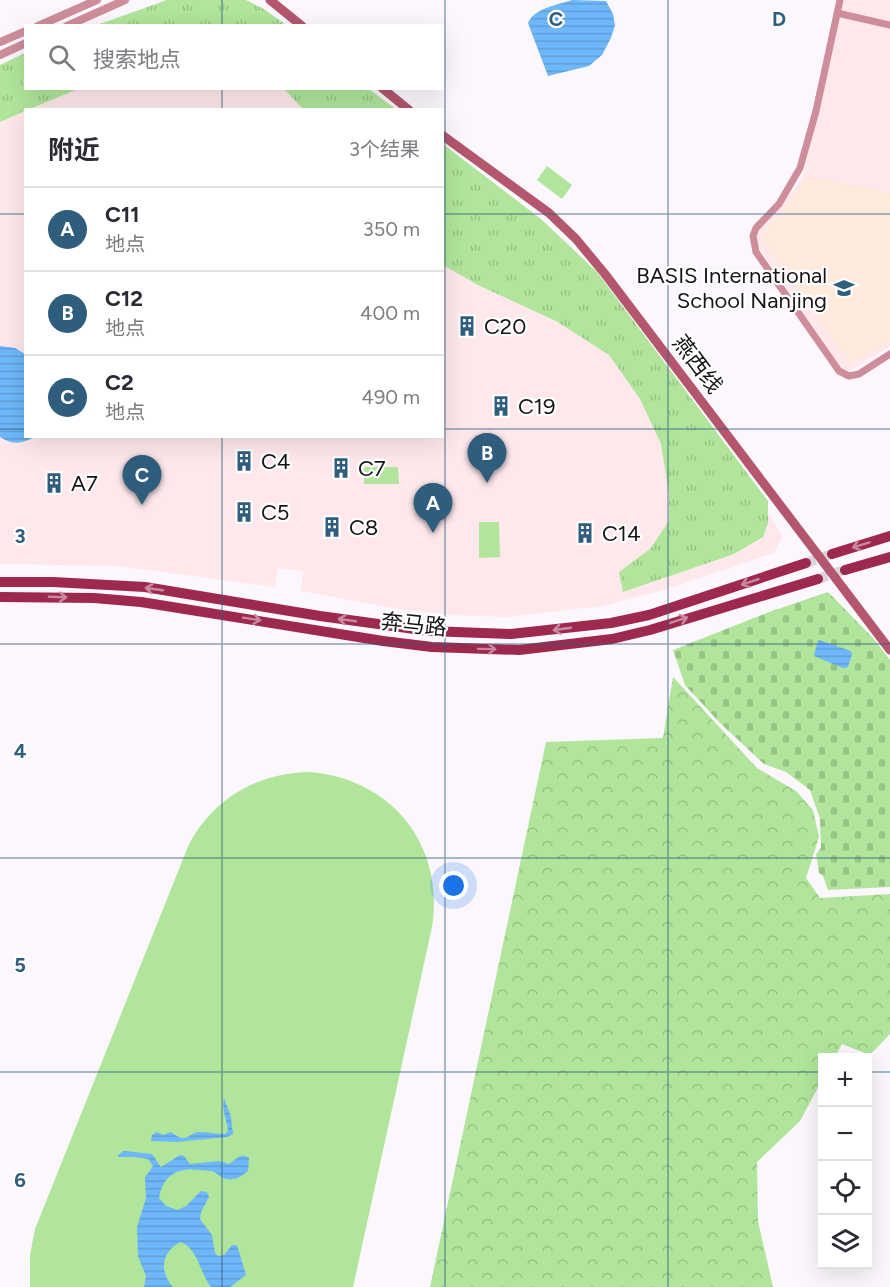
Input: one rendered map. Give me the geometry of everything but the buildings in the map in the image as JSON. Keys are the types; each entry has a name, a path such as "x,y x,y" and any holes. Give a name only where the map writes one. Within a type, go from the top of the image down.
{"main road":[{"path":"270,0 300,24"},
{"path":"384,90 407,108"},
{"name":"燕西线","path":"444,136 549,213 576,239 890,650"},
{"path":"832,554 890,536"},
{"path":"845,570 890,557"},
{"name":"奔马路","path":"0,582 64,582 135,586 408,628 475,634 511,634 600,624 649,615 806,563"},
{"name":"奔马路","path":"0,597 94,598 141,602 383,641 444,647 519,650 612,639 650,630 818,579"}],"street":[{"path":"43,24 97,0"},
{"path":"71,24 125,0"},
{"path":"840,0 816,111 800,168 779,204 756,228 753,244 756,252 840,371 849,376 859,374 890,354"},
{"path":"837,13 890,25"},
{"path":"0,42 24,32"},
{"path":"0,55 24,45"}],"shaded area":[{"path":"842,0 890,0 890,346 847,371 840,367 755,239 758,229 795,189 804,173"},
{"path":"0,69 24,87 24,90 367,90 392,108 24,108 24,438 444,438 444,148 568,242 703,416 783,536 774,553 664,590 602,606 506,617 452,615 399,609 301,591 303,571 278,568 275,587 118,566 0,564"},
{"name":"BASIS International School Nanjing","path":"808,177 890,193 890,340 851,364 761,236"}],"green space":[{"path":"167,0 246,0 264,9 285,24 100,24"},
{"path":"24,53 24,90 76,90 32,108 24,108 24,111 0,122 0,65"},
{"path":"285,90 370,90 395,108 302,108"},
{"path":"444,145 541,219 597,272 768,501 768,523 763,537 734,554 623,592 619,572 650,549 669,521 669,494 661,444 640,399 609,355 556,321 480,286 444,266"},
{"path":"547,166 572,185 562,199 537,180"},
{"path":"364,467 398,467 399,484 364,484"},
{"path":"479,522 499,522 500,557 479,558"},
{"path":"828,592 873,638 890,660 890,887 828,890 823,876 819,873 816,854 821,848 820,819 810,790 786,772 764,764 719,722 685,685 673,650 769,612"},
{"path":"673,677 757,768 796,791 813,810 819,837 806,878 820,898 890,894 890,1034 872,1053 865,1053 842,1044 837,1053 818,1053 818,1087 800,1121 757,1162 758,1221 773,1287 430,1287 546,742 663,738"},
{"path":"310,772 339,777 365,788 388,802 407,821 421,844 430,869 434,897 432,927 353,1287 30,1287 30,1255 35,1229 189,844 211,813 239,791 272,777"}],"water":[{"path":"572,0 606,1 613,14 615,25 611,38 602,55 589,66 548,76 528,23 541,10"},
{"path":"0,346 15,348 24,353 24,438 32,438 13,442 0,437"},
{"path":"819,640 851,651 848,667 843,668 814,656"},
{"path":"224,1098 231,1117 233,1134 227,1137 177,1142 151,1141 152,1135 157,1132 163,1135 171,1132 181,1138 199,1132 225,1134 228,1131"},
{"path":"124,1151 152,1154 161,1167 180,1155 184,1156 190,1164 219,1161 229,1164 241,1156 249,1158 248,1171 232,1179 224,1178 211,1171 192,1169 178,1171 168,1178 159,1198 166,1206 178,1210 186,1206 201,1191 207,1192 209,1197 200,1219 212,1235 215,1253 218,1256 224,1255 232,1245 237,1245 246,1275 230,1287 211,1287 196,1256 181,1242 169,1251 164,1262 166,1275 173,1287 144,1287 146,1276 138,1256 137,1227 146,1198 145,1177 153,1166 148,1159 118,1157"}],"tunnel":[{"path":"806,563 832,554"},
{"path":"818,579 845,570"}],"place":[{"name":"BASIS International School Nanjing","path":"844,288"},
{"name":"C20","path":"467,326"},
{"name":"C19","path":"501,406"},
{"name":"C4","path":"244,461"},
{"name":"C7","path":"341,468"},
{"name":"A7","path":"54,483"},
{"name":"C12","path":"487,483"},
{"name":"C2","path":"142,505"},
{"name":"C5","path":"244,512"},
{"name":"C8","path":"332,527"},
{"name":"C11","path":"433,533"},
{"name":"C14","path":"585,533"}]}
